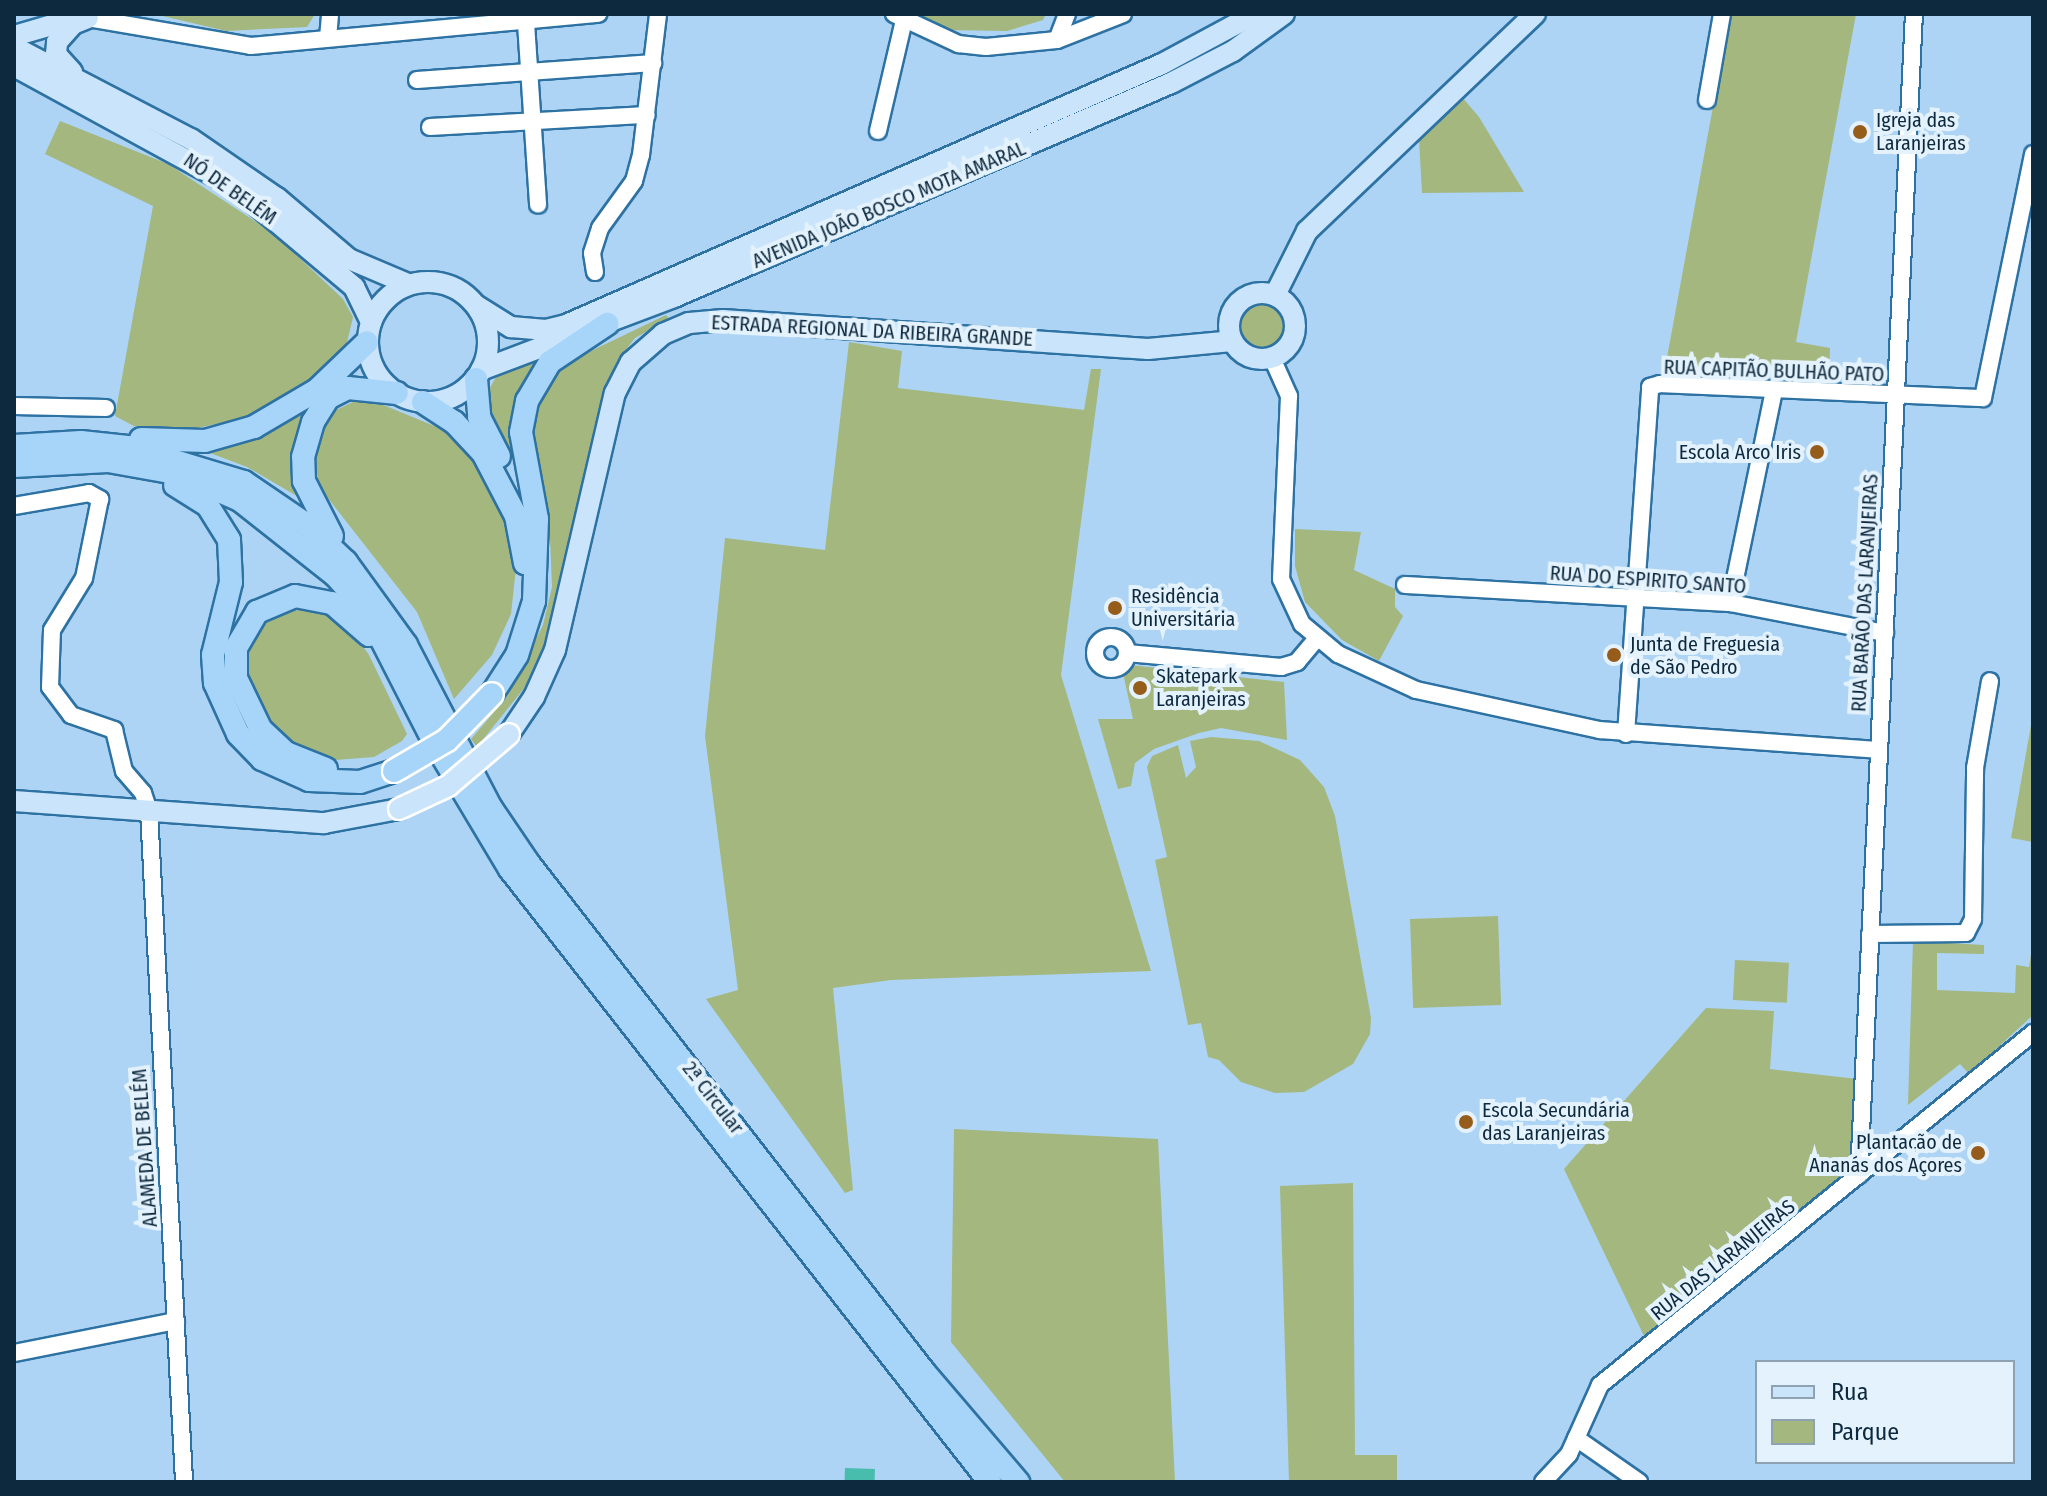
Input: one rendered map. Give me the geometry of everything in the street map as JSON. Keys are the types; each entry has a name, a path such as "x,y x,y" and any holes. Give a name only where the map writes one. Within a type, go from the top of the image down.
{"highway":[{"path":"14,466 108,461 195,496 219,519 229,540 231,582 213,655 215,683 238,734 262,759 309,780 360,782 392,766 442,731 488,691 527,629 537,545 522,447 527,401 550,362 607,324"},
{"path":"14,446 81,442 114,436 187,442 237,433 317,390 369,332"},
{"path":"478,374 479,417 517,488 537,545"},
{"path":"346,562 307,493 308,436 319,410 339,392 359,386 397,393"},
{"path":"423,402 454,422 483,453 508,495 522,538 525,584 519,617 488,691"},
{"path":"81,442 173,458 244,482 307,525 346,562"},
{"name":"2ª Circular","path":"108,461 181,474 240,500 335,575 366,609 487,835 697,1110 990,1482"},
{"name":"2ª Circular","path":"346,562 406,645 491,808 529,864 924,1372 1018,1482"},
{"path":"392,655 342,609 295,596 272,602 252,617 234,658 251,714 286,753 314,766 345,771 392,766"}],"main road":[{"name":"AVENIDA JOÃO BOSCO MOTA AMARAL","path":"477,306 511,327 546,330 566,325 1148,70 1255,14"},
{"name":"AVENIDA JOÃO BOSCO MOTA AMARAL","path":"478,374 607,324 1171,83 1233,51 1284,14"},
{"path":"1275,295 1307,231 1535,14"},
{"path":"14,36 57,21 88,18"},
{"path":"88,18 64,31 56,54 94,89"},
{"path":"57,21 39,45 38,60 45,77 60,90"},
{"path":"14,47 94,89"},
{"name":"NÓ DE BELÉM","path":"14,66 196,162 264,209 354,287 369,332"},
{"name":"NÓ DE BELÉM","path":"94,89 231,164 349,259 408,284"},
{"path":"408,284 446,284 477,306 488,338 478,374 452,397 423,402 397,393 376,372 369,332 379,306 408,284"},
{"path":"1254,293 1275,295 1288,305 1296,326 1289,347 1272,358 1247,356 1232,341 1228,324 1240,301 1254,293"},
{"name":"ESTRADA REGIONAL DA RIBEIRA GRANDE","path":"149,811 324,823 399,809 448,786 509,734 534,697 555,650 615,393 631,362 663,334 689,323 723,320 1148,349 1232,341"},
{"path":"14,801 149,811"}],"street":[{"path":"328,38 330,14"},
{"path":"88,18 251,46 599,14"},
{"path":"595,272 592,253 600,228 634,181 647,115 658,14"},
{"path":"1057,40 1067,14"},
{"path":"1082,14 1110,18"},
{"path":"1707,100 1722,14"},
{"name":"RUA BARÃO DAS LARANJEIRAS","path":"1859,1175 1876,750 1885,633 1914,14"},
{"path":"878,131 899,17 958,44 986,47 1057,40 1110,18"},
{"path":"526,23 538,205"},
{"path":"417,80 653,63"},
{"path":"430,127 647,115"},
{"name":"RUA CAPITÃO BULHÃO PATO","path":"1635,598 1650,387 1976,401 1987,392 2033,154"},
{"path":"1272,358 1289,396 1281,579 1287,600 1316,639 1375,674 1416,690 1626,734 1876,750"},
{"path":"1730,603 1774,390"},
{"path":"14,406 106,408"},
{"path":"14,506 89,493 100,499 84,578 52,630 50,687 71,715 114,730 124,771 143,793 149,811"},
{"name":"RUA DO ESPIRITO SANTO","path":"1405,585 1730,603 1885,633"},
{"path":"1626,734 1635,598"},
{"path":"1127,653 1281,667 1297,662 1316,639"},
{"path":"1870,934 1966,933 1973,919 1975,768 1990,681"},
{"name":"ALAMEDA DE BELÉM","path":"149,811 184,1482"},
{"name":"RUA DAS LARANJEIRAS","path":"1543,1482 1576,1438 1600,1385 2033,1033"},
{"path":"14,1353 176,1321"},
{"path":"1576,1438 1639,1482"}],"green space":[{"path":"154,14 315,14 307,27 226,31"},
{"path":"910,14 1046,14 1043,20 1007,31 944,30"},
{"path":"1730,14 1856,14 1796,342 1830,348 1829,379 1666,363"},
{"path":"1461,96 1479,117 1524,192 1422,193 1419,139"},
{"path":"60,121 168,164 273,233 343,299 353,317 346,347 291,395 257,415 193,429 134,426 115,416 153,206 45,154"},
{"path":"1263,303 1280,310 1287,327 1280,344 1263,351 1246,344 1239,327 1246,310"},
{"path":"666,315 669,319 635,338 617,361 554,621 525,687 477,747 471,739 507,697 543,625 552,587 550,538 532,437 535,406 566,363"},
{"path":"849,342 902,351 898,388 1084,410 1091,369 1101,369 1061,675 1151,971 891,980 833,988 853,1190 845,1193 706,999 738,990 705,736 725,538 825,550"},
{"path":"544,358 517,467 491,422 487,393 496,377"},
{"path":"353,402 376,402 449,432 483,472 507,524 516,568 511,614 492,655 454,699 417,612 320,488 314,460 320,430 334,411"},
{"path":"304,408 308,411 307,502 247,467 197,448"},
{"path":"1295,529 1361,532 1354,570 1395,589 1395,607 1403,616 1379,661 1342,640 1305,602 1295,566"},
{"path":"307,609 330,614 349,627 369,655 407,734 402,741 374,757 335,760 302,748 279,733 256,703 247,675 247,647 257,629 282,612"},
{"path":"1130,665 1284,682 1287,740 1221,728 1199,733 1154,749 1135,763 1131,786 1118,789 1098,719 1133,719 1123,673"},
{"path":"2033,714 2033,842 2011,838"},
{"path":"1211,737 1259,741 1300,760 1324,787 1335,816 1371,1018 1370,1034 1353,1064 1304,1092 1275,1093 1241,1082 1219,1060 1208,1057 1201,1023 1188,1025 1155,860 1167,857 1147,767 1152,756 1178,745 1186,778 1196,767 1190,741"},
{"path":"1498,916 1501,1005 1413,1008 1410,919"},
{"path":"1913,941 1984,945 1984,954 1937,953 1937,990 2015,993 2016,965 2029,967 2033,941 2033,1015 1969,1074 1960,1064 1908,1105"},
{"path":"1735,960 1789,963 1787,1003 1733,1000"},
{"path":"1706,1008 1774,1011 1770,1069 1857,1079 1855,1166 1644,1336 1564,1169"},
{"path":"954,1129 1158,1139 1175,1482 1065,1482 951,1342"},
{"path":"1353,1183 1355,1455 1397,1455 1397,1482 1289,1482 1280,1186"}],"shaded area":[{"path":"845,1468 875,1469 875,1482 845,1482"}],"place":[{"name":"Igreja das Laranjeiras","path":"1860,132"},
{"name":"Escola Arco Iris","path":"1817,452"},
{"name":"Residência Universitária","path":"1115,608"},
{"name":"Junta de Freguesia de São Pedro","path":"1614,655"},
{"name":"Skatepark Laranjeiras","path":"1140,688"},
{"name":"Escola Secundária das Laranjeiras","path":"1466,1122"},
{"name":"Plantação de Ananás dos Açores","path":"1978,1153"}]}
